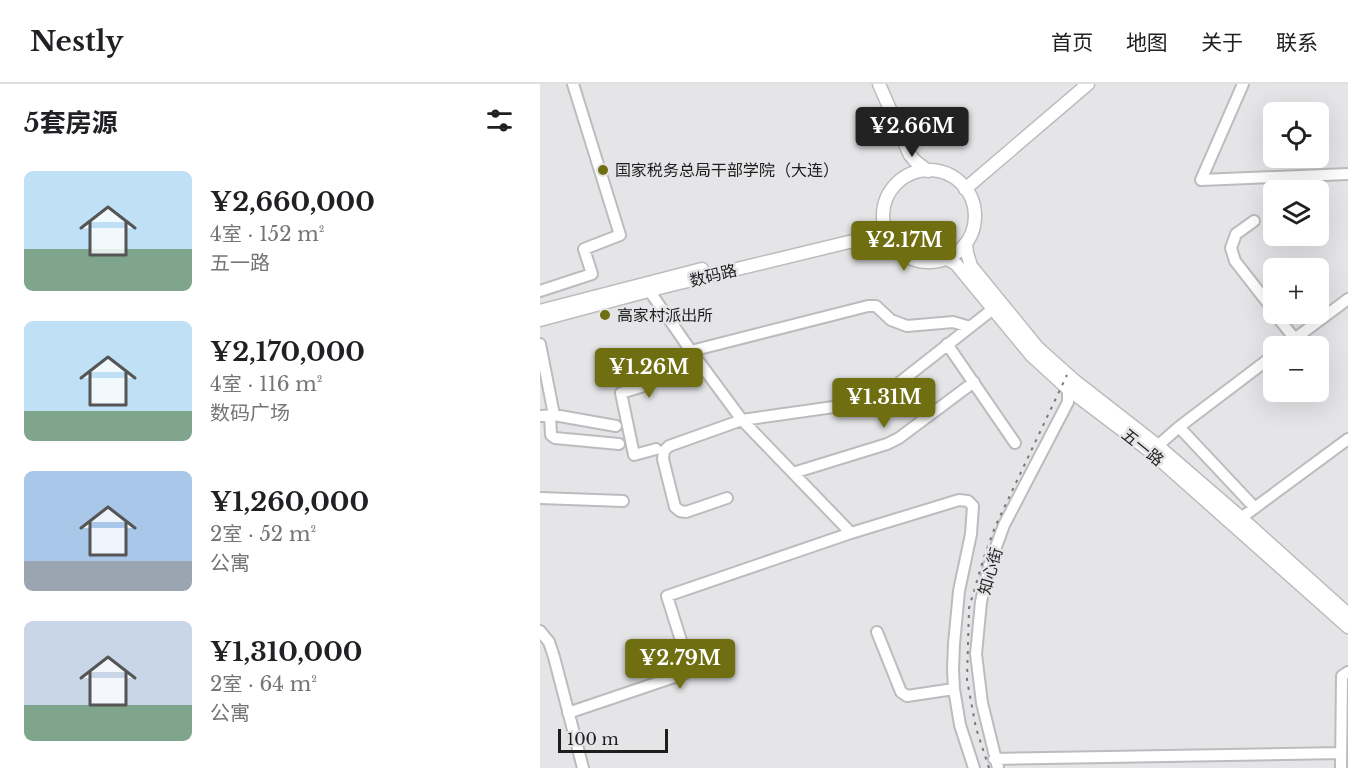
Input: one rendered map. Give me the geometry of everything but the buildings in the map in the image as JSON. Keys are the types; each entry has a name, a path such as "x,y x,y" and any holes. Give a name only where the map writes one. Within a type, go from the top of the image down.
{"main road":[{"path":"879,84 910,155 928,171"},
{"path":"966,189 1088,84"},
{"path":"904,178 913,173 936,171 948,174 966,189 972,202 974,216 972,230 966,243 947,259 931,262 915,261 901,253 890,242 885,229 883,214 885,201 892,189 909,172 910,155"},
{"name":"数码路","path":"540,311 885,229"},
{"name":"五一路","path":"966,243 971,266 1038,348 1348,614"},
{"name":"五一路","path":"947,259 956,264 1031,355 1068,389 1154,449"},
{"name":"数码路","path":"540,320 647,287"},
{"name":"五一路","path":"1236,520 1348,627"}],"street":[{"path":"540,291 591,274 584,249 620,235 573,84"},
{"path":"1243,84 1201,180 1348,174"},
{"path":"1254,221 1236,234 1231,248 1234,261 1263,298"},
{"path":"647,287 742,420 851,533"},
{"path":"1299,336 1348,298"},
{"path":"656,449 634,455 621,393 647,385 660,372 692,351 868,306 876,306 891,320 907,326 953,322 970,327"},
{"path":"727,498 680,512 675,507 670,488 663,459 664,451 669,446 742,420 876,401 993,309"},
{"path":"1283,324 1293,336"},
{"path":"540,344 551,435 555,438 619,444"},
{"path":"947,344 1015,443"},
{"path":"1154,449 1179,427 1263,363"},
{"path":"793,473 887,444 899,438 974,382"},
{"name":"知心街","path":"996,763 982,703 976,654 981,602 989,566 1004,525 1068,402 1068,389"},
{"path":"548,415 616,426"},
{"path":"1179,427 1256,508"},
{"path":"1236,520 1256,508 1348,439"},
{"path":"540,498 623,501"},
{"path":"568,713 686,673 688,666 668,596 851,533 959,500 968,501 973,506 971,534 959,591 954,644 954,689 960,725 974,768"},
{"path":"540,631 549,642 583,768"},
{"path":"877,632 901,692 907,696 954,689"},
{"path":"1341,768 1342,676 1348,672"},
{"path":"996,763 1341,753"}],"railway":[{"path":"989,768 976,728 967,680 969,608 995,527 1067,375"}],"place":[{"name":"国家税务总局干部学院（大连）","path":"603,170"},
{"name":"高家村派出所","path":"605,315"}]}
